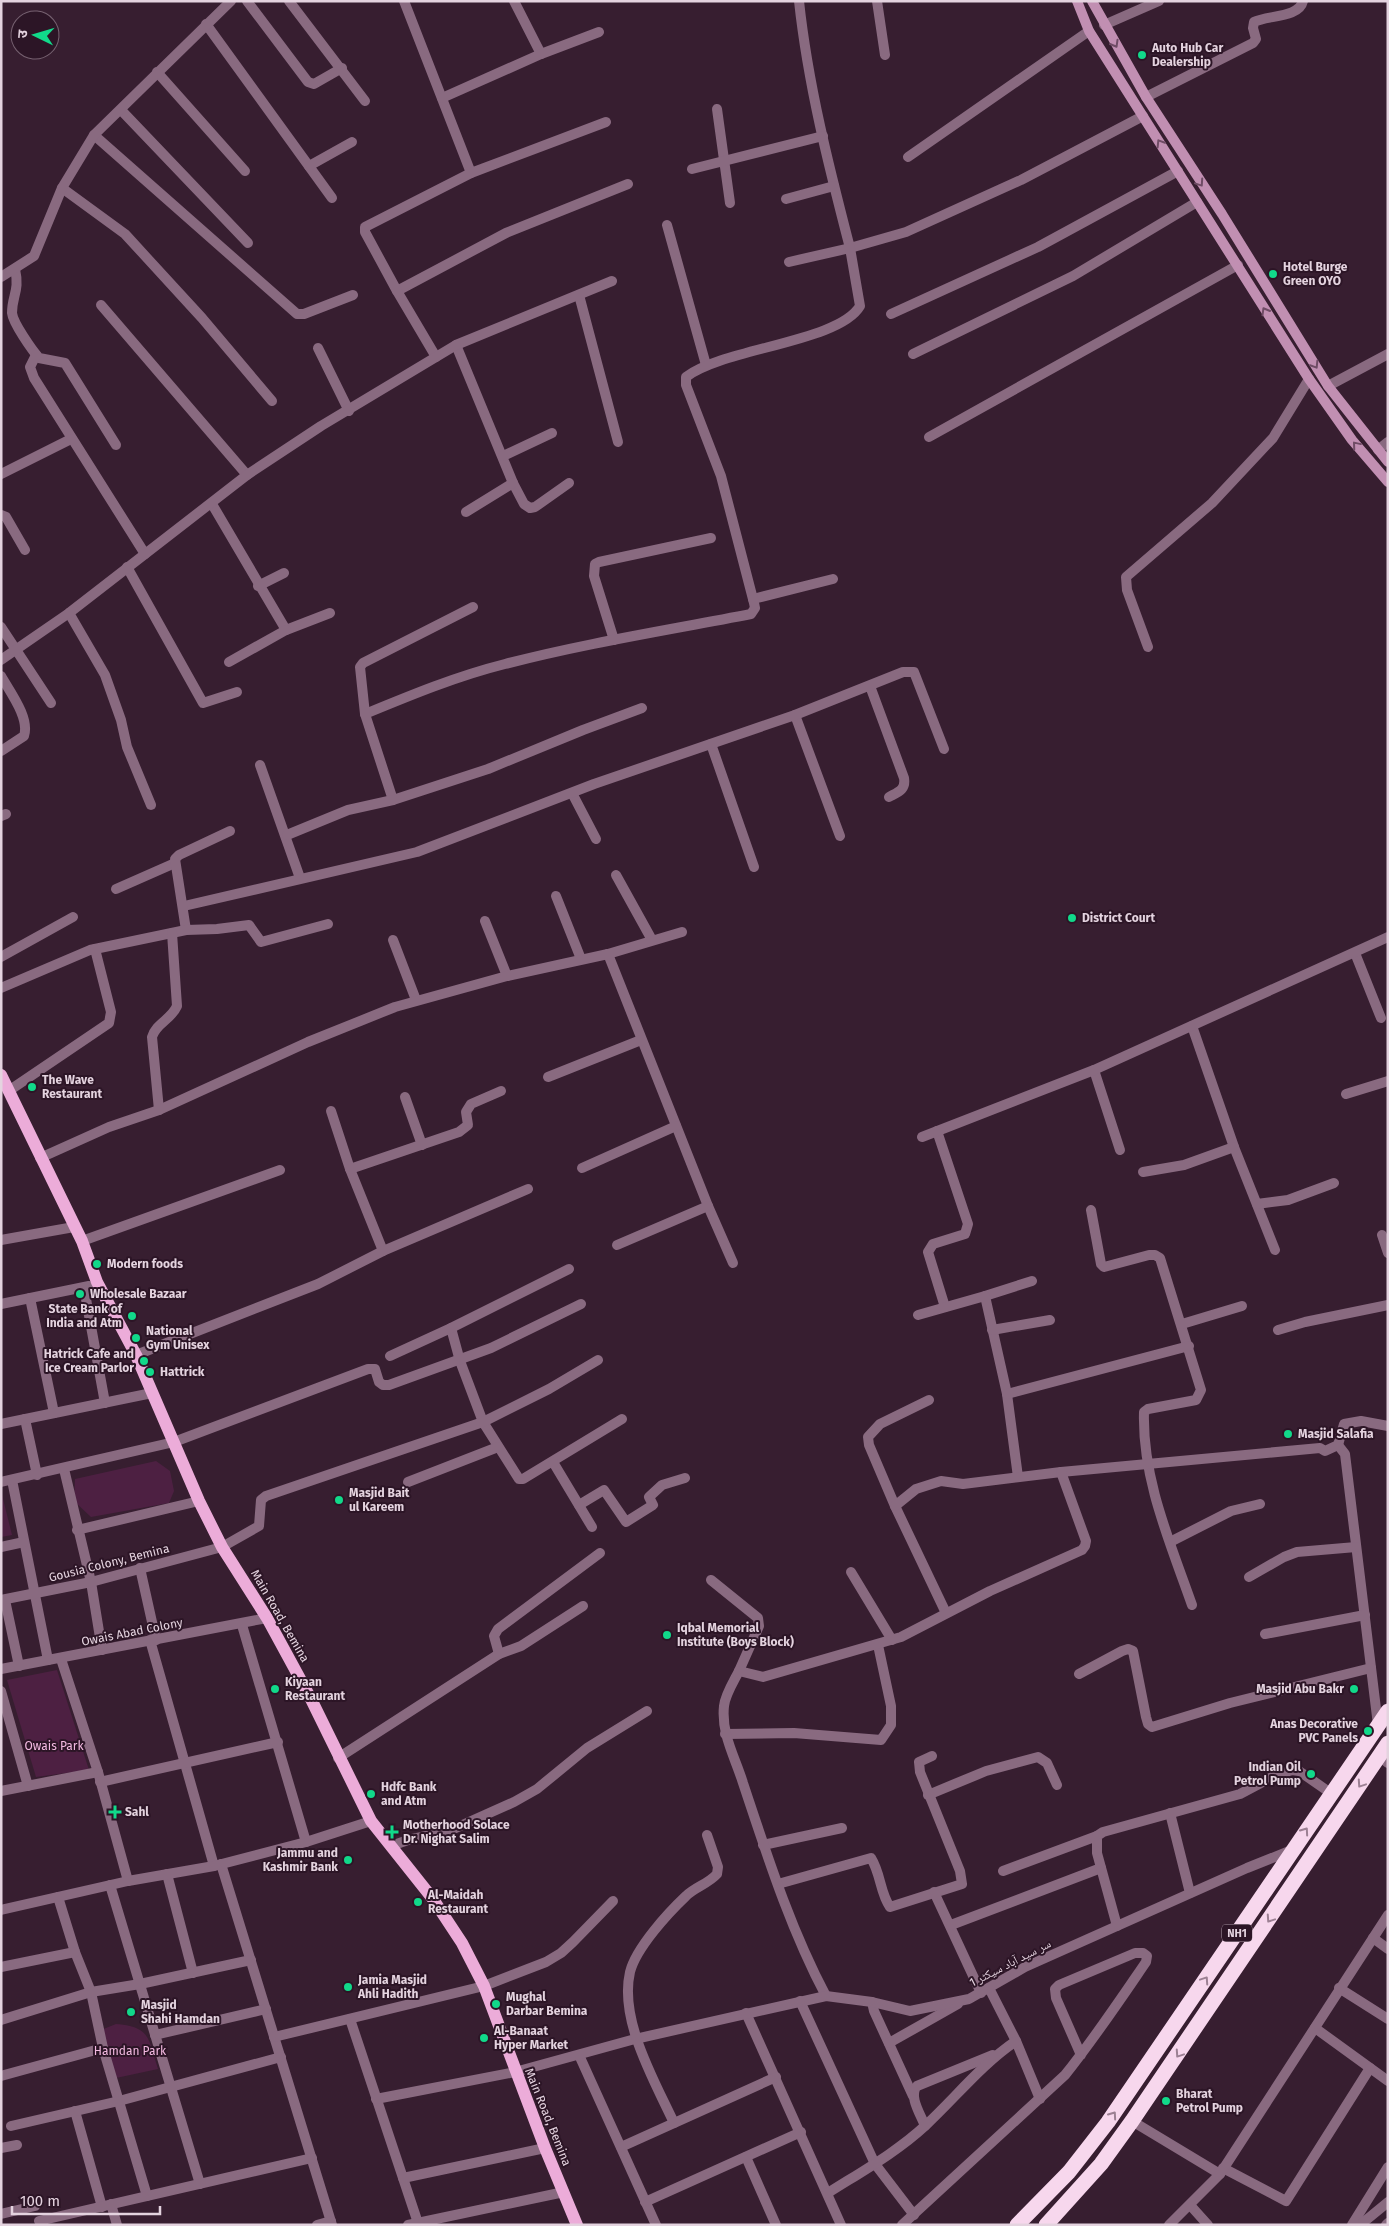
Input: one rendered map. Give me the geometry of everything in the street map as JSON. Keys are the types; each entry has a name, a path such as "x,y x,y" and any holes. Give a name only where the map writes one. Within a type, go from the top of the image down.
{"highway":[{"name":"NH1","path":"1017,2225 1049,2194 1099,2135 1388,1711"},
{"name":"NH1","path":"1046,2225 1101,2164 1132,2121 1383,1760 1388,1744"},
{"path":"1006,2225 1079,2150 1099,2135"},
{"path":"1061,2225 1098,2180 1114,2146"}],"main road":[{"name":"Main Road, Bemina","path":"1,1075 10,1090 40,1158 82,1241 97,1282 136,1355 199,1501 222,1547 267,1618 310,1697 338,1758 371,1821 450,1924 484,1986 515,2072 577,2225"}],"street":[{"path":"1,277 34,256 62,188 94,135 231,1"},
{"path":"246,1 308,82 314,84 342,68"},
{"path":"290,1 365,101"},
{"path":"404,1 471,173"},
{"path":"514,1 541,54"},
{"path":"366,714 431,687 504,664 614,640 751,614 755,608 721,476 686,384 686,377 706,365 830,328 855,316 860,306 850,248 834,186 806,58 799,1"},
{"path":"877,1 885,54"},
{"path":"1077,1 1089,31 1308,379 1352,440 1388,482"},
{"path":"1092,1 1146,97 1233,231 1328,386 1388,462"},
{"path":"1104,25 1159,1"},
{"path":"1146,97 1253,43 1256,39 1253,28 1254,22 1294,11 1300,8 1303,1"},
{"path":"206,24 332,198"},
{"path":"908,157 1089,31"},
{"path":"442,98 541,54 599,32"},
{"path":"157,72 246,171"},
{"path":"717,109 730,203"},
{"path":"121,110 248,243"},
{"path":"789,262 850,248 906,232 1021,180 1143,116"},
{"path":"436,357 397,291 365,227 471,173 606,122"},
{"path":"94,135 297,314 304,314 352,295"},
{"path":"692,169 823,136"},
{"path":"309,166 352,142"},
{"path":"890,314 1038,247 1178,171"},
{"path":"397,291 506,233 628,184"},
{"path":"786,199 834,186"},
{"path":"62,188 125,234 202,318 272,401"},
{"path":"913,354 1073,276 1197,202"},
{"path":"667,225 706,365"},
{"path":"929,437 1238,265"},
{"path":"15,269 18,287 13,303 13,317 38,358 65,363 116,445"},
{"path":"1,660 69,613 126,567 247,476 321,426 349,411 456,344 612,281"},
{"path":"579,294 618,442"},
{"path":"101,305 247,476"},
{"path":"456,344 513,483 524,504 530,508 570,483"},
{"path":"318,348 349,411"},
{"path":"1328,386 1388,354"},
{"path":"36,355 30,367 34,378 145,554"},
{"path":"1148,646 1127,590 1126,577 1212,503 1273,438 1308,379"},
{"path":"503,456 552,433"},
{"path":"1,474 71,439"},
{"path":"1378,450 1388,442"},
{"path":"466,512 513,483"},
{"path":"212,504 258,586 286,630"},
{"path":"1,515 6,517 25,550"},
{"path":"614,640 594,576 595,564 711,538"},
{"path":"126,567 203,703 237,692"},
{"path":"258,586 284,573"},
{"path":"753,599 833,579"},
{"path":"393,800 366,714 360,667 363,663 473,607"},
{"path":"69,613 105,675 121,720 127,747 151,805"},
{"path":"229,662 286,630 330,613"},
{"path":"1,627 17,648 51,703"},
{"path":"184,906 417,852 572,793 795,715 903,672 914,672 944,749"},
{"path":"1,676 19,710 26,732 24,736 1,751"},
{"path":"870,686 904,778 902,790 889,797"},
{"path":"286,834 348,810 393,800 488,769 642,708"},
{"path":"795,715 840,836"},
{"path":"711,744 754,868"},
{"path":"260,765 300,878"},
{"path":"572,793 596,839"},
{"path":"186,930 184,906 175,863 178,855 230,830"},
{"path":"116,889 175,863"},
{"path":"616,875 652,940"},
{"path":"556,896 581,959"},
{"path":"1,956 73,917"},
{"path":"485,921 507,976"},
{"path":"1,988 27,975 95,949 186,930 249,925 261,942 328,924"},
{"path":"40,1158 109,1127 159,1110 308,1042 416,1000 507,976 608,954 682,932"},
{"path":"159,1110 152,1037 156,1027 172,1015 177,1006 172,933"},
{"path":"922,1137 1094,1070 1388,937"},
{"path":"393,940 416,1000"},
{"path":"10,1090 109,1023 112,1012 95,949"},
{"path":"1355,953 1381,1018"},
{"path":"608,954 708,1206 733,1263"},
{"path":"1192,1026 1234,1147 1275,1250"},
{"path":"548,1077 641,1040"},
{"path":"1094,1070 1120,1150"},
{"path":"1346,1094 1388,1080"},
{"path":"350,1170 466,1128 468,1125 466,1112 471,1104 501,1091"},
{"path":"405,1096 422,1145"},
{"path":"331,1111 350,1170 383,1251"},
{"path":"582,1168 676,1126"},
{"path":"937,1131 968,1224 965,1234 933,1244 928,1252 945,1307"},
{"path":"1143,1172 1184,1165 1234,1147"},
{"path":"82,1241 280,1170"},
{"path":"1257,1204 1288,1200 1334,1183"},
{"path":"136,1355 318,1284 383,1251 528,1189"},
{"path":"617,1245 708,1206"},
{"path":"1091,1210 1101,1264 1108,1267 1149,1255 1155,1255 1160,1258 1189,1346 1201,1390 1200,1396 1196,1400 1148,1409 1144,1412 1147,1466 1170,1542 1192,1604"},
{"path":"1,1240 74,1227"},
{"path":"1382,1235 1388,1253"},
{"path":"390,1356 569,1269"},
{"path":"918,1315 1032,1281"},
{"path":"1,1304 84,1288 97,1282"},
{"path":"84,1288 105,1403"},
{"path":"985,1296 1007,1394 1018,1477"},
{"path":"30,1298 54,1413"},
{"path":"48,1660 24,1542 6,1481 174,1442 368,1369 375,1369 379,1382 383,1385 389,1385 460,1361 581,1304"},
{"path":"1182,1324 1242,1306"},
{"path":"1278,1330 1305,1322 1388,1306"},
{"path":"992,1330 1050,1320"},
{"path":"451,1328 460,1361 483,1422 519,1479 523,1479 553,1462 622,1419"},
{"path":"1007,1394 1189,1346"},
{"path":"483,1422 549,1389 598,1360"},
{"path":"1,1424 152,1393"},
{"path":"930,1400 880,1424 868,1438 869,1445 895,1506 946,1613"},
{"path":"25,1419 37,1475"},
{"path":"895,1506 916,1489 940,1481 963,1484 1061,1472 1147,1466 1320,1448 1325,1451 1338,1445 1344,1424 1361,1421 1388,1426"},
{"name":"Gousia Colony, Bemina","path":"3,1600 35,1595 91,1582 222,1547 259,1526 261,1500 266,1496 483,1422"},
{"path":"1338,1445 1345,1454 1378,1725"},
{"path":"408,1482 498,1447"},
{"path":"553,1462 592,1527"},
{"path":"64,1469 77,1530 91,1582 102,1650"},
{"path":"739,1671 763,1677 892,1640 1085,1546 1086,1541 1061,1472"},
{"path":"579,1505 604,1490 626,1522 653,1505 650,1497 662,1485 685,1478"},
{"path":"77,1530 199,1501"},
{"path":"1170,1542 1231,1511 1260,1504"},
{"path":"1,1547 24,1542"},
{"path":"1249,1577 1284,1557 1297,1552 1356,1547"},
{"path":"499,1654 494,1636 498,1629 600,1553"},
{"path":"140,1568 153,1640 187,1764 218,1865 251,1960 332,2223 317,2225"},
{"path":"851,1572 892,1640"},
{"path":"711,1580 758,1618 759,1626 724,1704 725,1734 798,1939 826,1996"},
{"path":"3,1600 19,1666"},
{"path":"338,1758 499,1654 521,1646 583,1606"},
{"path":"1265,1634 1364,1615"},
{"name":"Owais Abad Colony","path":"1,1670 153,1640 242,1625 267,1618"},
{"path":"242,1625 306,1842"},
{"path":"725,1734 794,1733 881,1740 891,1725 891,1706 878,1644"},
{"path":"1079,1674 1128,1649 1133,1651 1146,1717 1148,1724 1152,1727 1247,1698 1371,1668"},
{"path":"61,1659 99,1777 128,1881"},
{"path":"1,1691 28,1786"},
{"path":"391,1846 408,1840 449,1831 514,1802 537,1789 587,1748 647,1712"},
{"path":"1,1791 187,1764 278,1742"},
{"path":"778,1884 871,1858 877,1868 885,1900 890,1907 962,1884 960,1871 928,1795 919,1762 932,1756"},
{"path":"928,1795 986,1771 1038,1757 1047,1763 1057,1785"},
{"path":"1003,1871 1097,1836 1240,1794 1274,1776 1292,1770 1299,1771 1332,1794"},
{"path":"1170,1814 1190,1893"},
{"path":"1,1910 128,1881 218,1865 306,1842 371,1821"},
{"path":"763,1845 842,1828"},
{"path":"674,2123 636,2039 628,1988 630,1971 650,1936 687,1895 717,1874 718,1867 707,1835"},
{"path":"1097,1836 1096,1843 1101,1868 1117,1926"},
{"name":"سر سید آباد سیکٹر 1","path":"376,2099 515,2072 636,2039 826,1996 872,2002 910,2011 969,1999 1025,1967 1190,1893 1292,1850"},
{"path":"951,1925 1101,1868"},
{"path":"167,1874 194,1973"},
{"path":"110,1885 200,2184"},
{"path":"934,1892 985,1990 1016,2041 1040,2099"},
{"path":"58,1897 75,1952 91,1992 103,2048 147,2196"},
{"path":"274,2037 484,1986 546,1962 561,1953 613,1901"},
{"path":"1169,2225 1222,2171 1388,1915"},
{"path":"1373,1938 1388,1949"},
{"path":"1,1967 75,1952"},
{"path":"902,2225 1065,2075 1081,2055 1146,1962 1147,1956 1143,1953 1134,1954 1059,1985 1055,1989 1056,1998 1081,2055"},
{"path":"1,2020 91,1992 140,1984 251,1960"},
{"path":"1339,1988 1388,2019"},
{"path":"889,2043 969,1999"},
{"path":"800,2001 875,2164 914,2215"},
{"path":"872,2002 925,2126"},
{"path":"155,2035 266,2009"},
{"path":"746,2013 801,2132 841,2225"},
{"path":"350,2019 402,2178 413,2224 564,2192"},
{"path":"1315,2028 1388,2081"},
{"path":"913,2097 913,2090 917,2086 999,2052 1016,2041"},
{"path":"1,2076 103,2048"},
{"path":"828,2194 875,2164 925,2126 999,2052"},
{"path":"579,2055 656,2225"},
{"path":"11,2126 119,2101 281,2057"},
{"path":"1132,2121 1222,2171 1286,2201 1370,2068"},
{"path":"621,2147 776,2077"},
{"path":"75,2111 106,2205 117,2225"},
{"path":"645,2202 801,2132"},
{"path":"1,2148 17,2145"},
{"path":"402,2178 545,2148"},
{"path":"746,2157 772,2223"},
{"path":"39,2221 312,2158"},
{"path":"1352,2225 1388,2167"},
{"path":"1360,2225 1388,2202"},
{"path":"1190,2204 1208,2225"},
{"path":"1,2214 35,2206"}],"green space":[{"path":"156,1461 170,1471 174,1491 169,1503 91,1517 74,1501 75,1479"},
{"path":"1,1491 12,1535 1,1537"},
{"name":"Owais Park","path":"57,1670 89,1770 36,1777 7,1680"},
{"name":"Hamdan Park","path":"116,2024 142,2031 150,2042 158,2069 116,2078 101,2030"}],"place":[{"name":"Auto Hub Car Dealership","path":"1142,55"},
{"name":"Hotel Burge Green OYO","path":"1273,274"},
{"name":"District Court","path":"1072,918"},
{"name":"The Wave Restaurant","path":"32,1087"},
{"name":"Modern foods","path":"97,1264"},
{"name":"Wholesale Bazaar","path":"80,1294"},
{"name":"State Bank of India and Atm","path":"132,1316"},
{"name":"National Gym Unisex","path":"136,1338"},
{"name":"Hatrick Cafe and Ice Cream Parlor","path":"144,1361"},
{"name":"Hattrick","path":"150,1372"},
{"name":"Masjid Salafia","path":"1288,1434"},
{"name":"Masjid Bait ul Kareem","path":"339,1500"},
{"name":"Iqbal Memorial Institute (Boys Block)","path":"667,1635"},
{"name":"Kiyaan Restaurant","path":"275,1689"},
{"name":"Masjid Abu Bakr","path":"1354,1689"},
{"name":"Anas Decorative PVC Panels","path":"1368,1731"},
{"name":"Indian Oil Petrol Pump","path":"1311,1774"},
{"name":"Hdfc Bank and Atm","path":"371,1794"},
{"name":"Sahl","path":"115,1812"},
{"name":"Motherhood Solace Dr. Nighat Salim","path":"392,1832"},
{"name":"Jammu and Kashmir Bank","path":"348,1860"},
{"name":"Al-Maidah Restaurant","path":"418,1902"},
{"name":"Jamia Masjid Ahli Hadith","path":"348,1987"},
{"name":"Mughal Darbar Bemina","path":"496,2004"},
{"name":"Masjid Shahi Hamdan","path":"131,2012"},
{"name":"Al-Banaat Hyper Market","path":"484,2038"},
{"name":"Bharat Petrol Pump","path":"1166,2101"}]}
